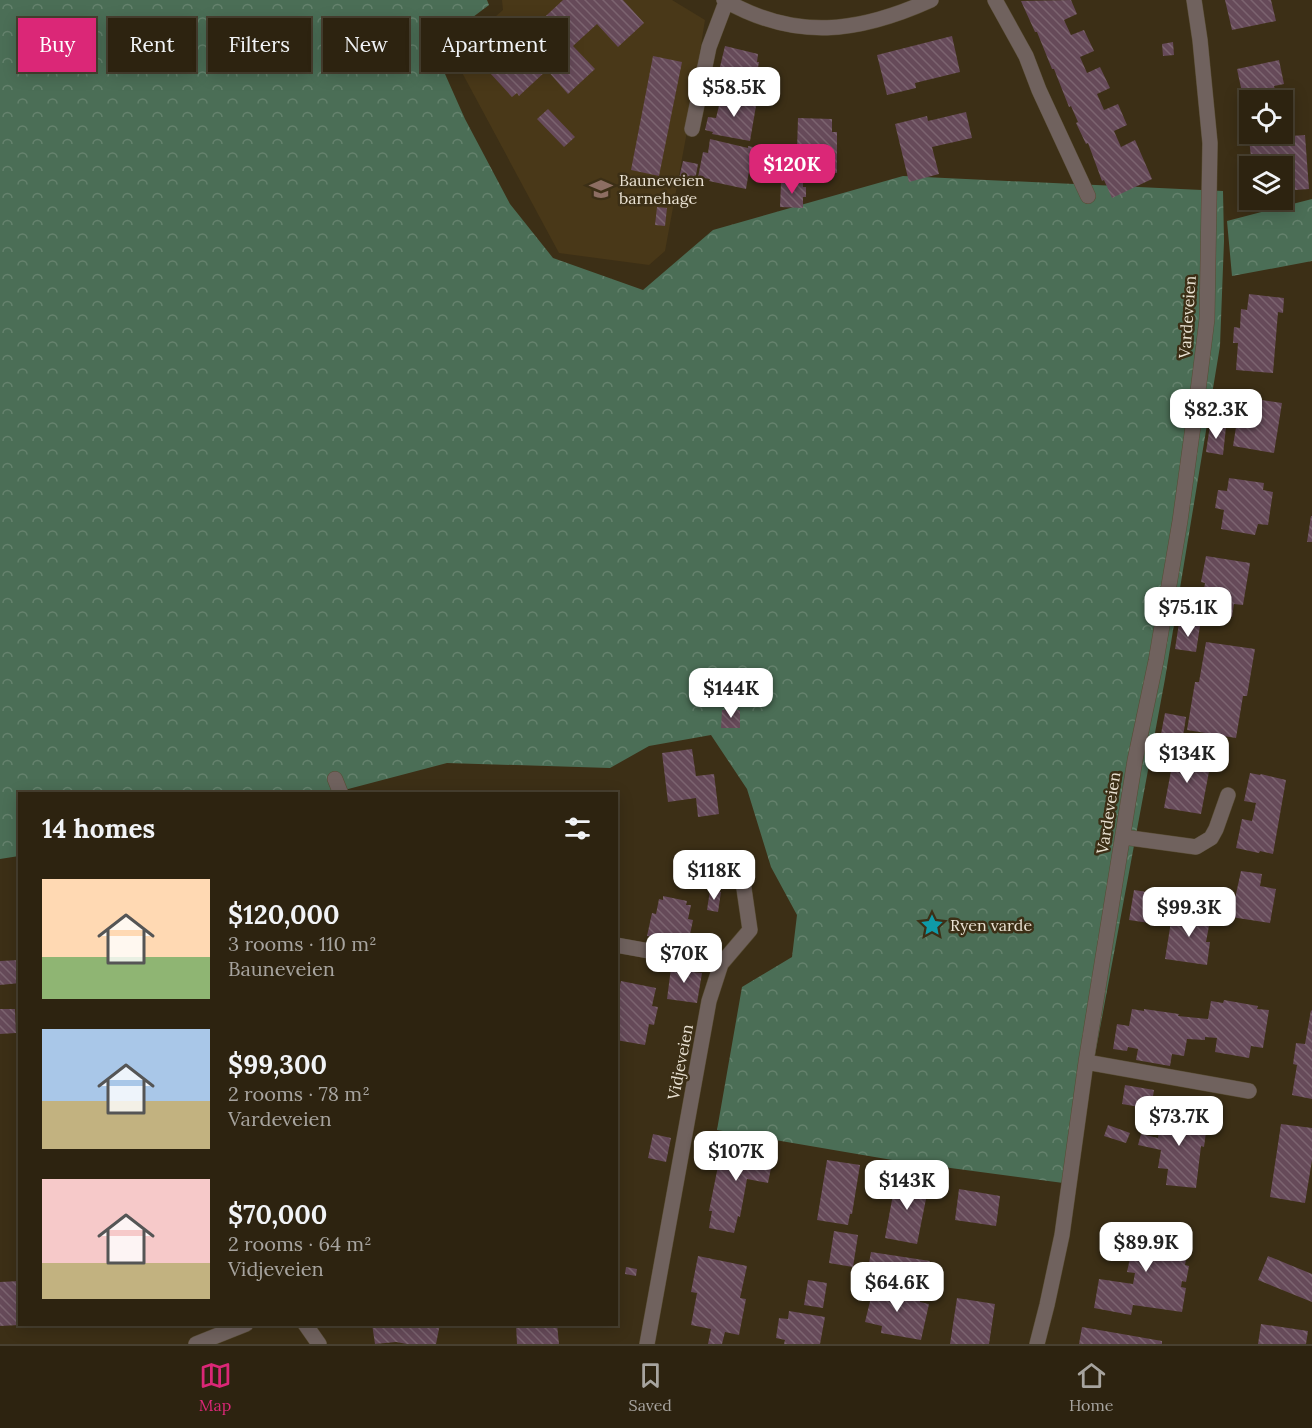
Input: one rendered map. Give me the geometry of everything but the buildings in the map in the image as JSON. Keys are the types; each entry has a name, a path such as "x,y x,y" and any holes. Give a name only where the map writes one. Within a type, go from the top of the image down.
{"street":[{"path":"692,129 709,46 725,1 794,27 823,29 854,26 906,5 931,0"},
{"path":"995,0 1026,56 1039,90 1088,196"},
{"name":"Vardeveien","path":"1037,1344 1062,1235 1086,1062 1135,760 1156,661 1180,521 1207,319 1210,142 1194,0"},
{"path":"1123,837 1196,847 1211,838 1228,795"},
{"name":"Vidjeveien","path":"646,1344 707,1012 721,964 750,930 741,868"},
{"path":"618,945 721,964"},
{"path":"1086,1062 1249,1091"},
{"path":"196,1344 241,1326"},
{"path":"306,1326 319,1344"}],"shaded area":[{"name":"Bauneveien barnehage","path":"502,0 672,0 705,20 665,251 649,265 559,253 462,72 568,72 568,18 494,18 503,10"}],"green space":[{"path":"0,0 487,0 489,5 472,18 421,18 421,72 444,72 465,119 510,204 553,258 643,290 713,230 903,176 1223,191 1224,241 1220,346 1165,679 1071,1184 898,1161 717,1130 742,987 792,957 797,915 771,867 747,789 711,735 649,746 610,768 447,763 337,792 18,792 18,856 0,859"},
{"path":"1312,199 1312,261 1232,276 1227,221 1270,210 1293,210 1293,204"}],"place":[{"name":"Bauneveien barnehage","path":"601,189"},
{"name":"Ryen varde","path":"932,925"}]}
